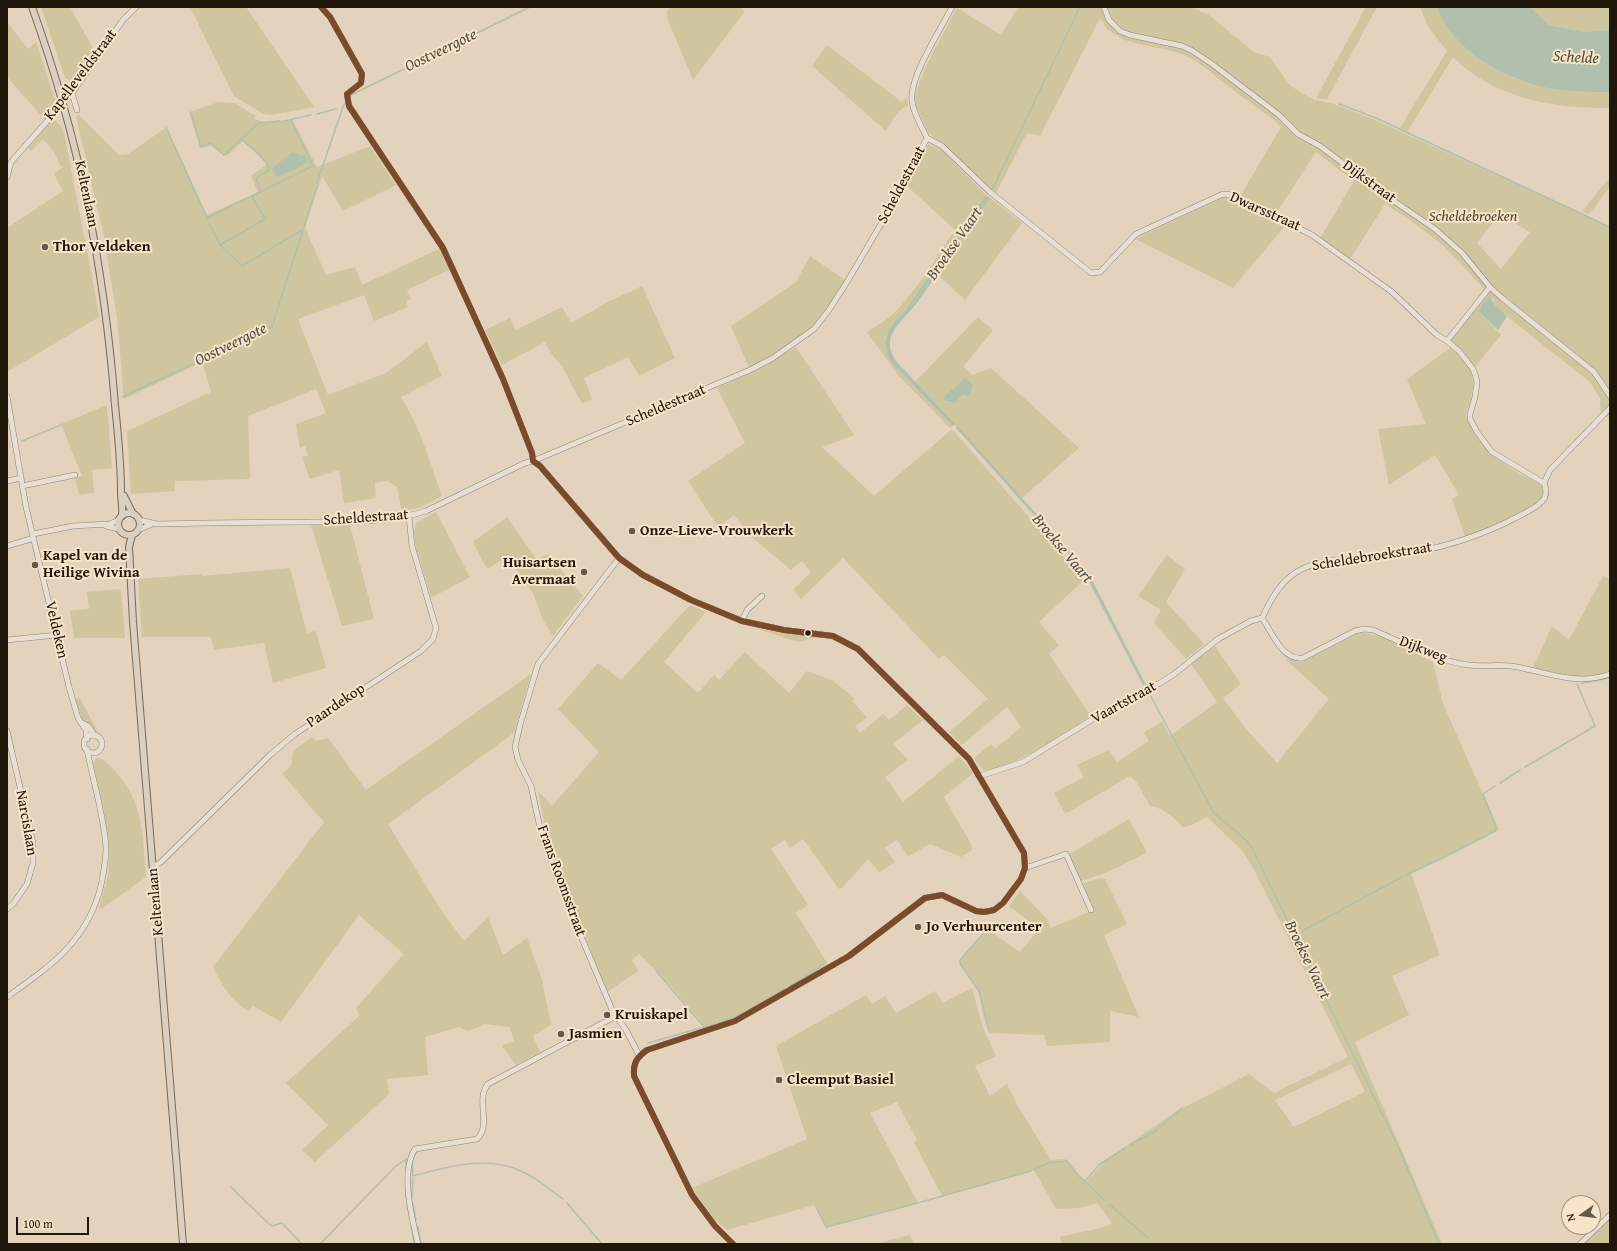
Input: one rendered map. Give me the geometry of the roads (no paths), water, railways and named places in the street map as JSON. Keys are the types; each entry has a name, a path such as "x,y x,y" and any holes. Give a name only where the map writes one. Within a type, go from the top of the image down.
{"main road":[{"name":"Keltenlaan","path":"32,7 64,102 85,189 99,260 112,360 122,483 126,502 133,514 139,520"},
{"name":"Keltenlaan","path":"122,483 120,531 129,560"},
{"path":"120,518 126,514 133,514"},
{"path":"120,531 128,535 132,535 138,530 139,520"},
{"name":"Keltenlaan","path":"132,535 129,547 129,560 183,1244"}],"street":[{"name":"Kapelleveldstraat","path":"9,163 72,93 123,20 136,7"},
{"path":"320,7 330,17 362,74 361,83 347,94 349,106 443,248 503,379 532,453 533,461 540,466 619,558 643,575 686,598 742,621 784,630 822,634 849,643 858,649 969,759 1005,822 1021,846 1025,861 1025,868 1021,878 1003,903 994,910 979,912 942,895 925,898 849,956 735,1021 647,1050 639,1055 634,1065 634,1076 688,1188 715,1226 733,1244"},
{"name":"Scheldestraat","path":"138,530 146,525 157,524 344,521 409,517 426,511 525,463 533,461 750,370 774,358 814,329 829,310 898,195 927,138 914,109 912,93 926,55 952,7"},
{"name":"Dijkstraat","path":"1104,7 1109,20 1120,31 1130,35 1182,46 1191,50 1212,64 1279,115 1298,134 1320,146 1379,191 1435,229 1462,253 1490,287 1520,314 1594,372 1610,396"},
{"path":"72,93 77,110"},
{"name":"Dwarsstraat","path":"927,138 942,146 990,192 1091,273 1100,272 1132,238 1144,229 1219,195 1230,194 1312,235 1392,292 1437,336 1447,341 1465,357 1473,369 1476,377 1477,383 1470,419 1479,436 1492,452 1544,483"},
{"path":"7,177 9,163"},
{"path":"1447,341 1490,287"},
{"name":"Veldeken","path":"7,396 22,486 69,687 80,722 86,730 86,750 106,849 99,894 87,924 76,940 62,955 7,997"},
{"name":"Scheldebroekstraat","path":"1262,618 1282,584 1304,568 1322,562 1413,553 1471,537 1502,524 1536,506 1546,496 1547,492 1544,483 1550,470 1610,408"},
{"path":"22,486 75,474"},
{"path":"7,481 21,478"},
{"name":"Paardekop","path":"153,867 161,862 270,755 295,734 421,651 433,639 436,628 412,546 409,517"},
{"path":"7,546 34,536 73,526 99,525 120,518"},
{"name":"Scheldestraat","path":"139,520 157,524"},
{"path":"99,525 120,531"},
{"name":"Frans Roomsstraat","path":"619,558 538,664 515,747 518,760 531,786 542,837 603,990 616,1016 626,1030 639,1055"},
{"path":"742,621 747,610 762,596"},
{"name":"Dijkweg","path":"1262,618 1287,654 1298,659 1303,658 1355,631 1364,629 1373,630 1440,659 1470,665 1514,666 1565,678 1591,678 1610,674"},
{"name":"Vaartstraat","path":"980,776 1023,762 1114,706 1148,690 1174,675 1218,639 1251,621 1262,618"},
{"path":"7,640 57,635"},
{"path":"80,722 88,726 95,736 87,739"},
{"name":"Narcislaan","path":"7,731 33,843 33,863 27,884 13,904 7,909"},
{"name":"Veldeken","path":"90,766 93,753 98,751 102,745 100,739 95,736"},
{"path":"86,750 93,753"},
{"path":"1025,868 1066,854 1091,910"},
{"path":"418,1244 411,1214 409,1194 409,1162 415,1149 476,1139 480,1135 483,1127 483,1094 488,1084 616,1016"},
{"path":"1580,1244 1610,1214"}],"water":[{"name":"Schelde","path":"1437,7 1530,7 1549,25 1584,32 1610,30 1610,92 1551,89 1527,82 1495,69 1466,49 1444,22"},
{"path":"293,152 301,156 306,156 308,161 298,168 277,177 272,170 273,167"},
{"path":"986,195 990,198 917,303 896,327 890,338 890,349 895,360 955,424 952,426 891,362 886,346 886,339 895,321 906,309"},
{"path":"1489,296 1496,306 1507,316 1498,330 1479,312 1482,304"},
{"path":"965,378 973,386 969,395 966,396 963,394 954,404 950,401 946,401 943,398"},
{"path":"958,426 1088,572 1146,685 1143,685 1083,570 956,428"}],"waterway":[{"name":"Oostveergote","path":"351,95 530,7"},
{"name":"Broekse Vaart","path":"992,190 1080,7"},
{"name":"Oostveergote","path":"317,183 344,104"},
{"path":"1339,104 1376,118 1610,227"},
{"path":"317,114 336,109"},
{"path":"191,113 201,147 211,143 224,155 259,123 280,121"},
{"path":"284,121 311,115"},
{"path":"241,139 260,155 269,167 269,170 256,178 260,192 313,166 290,119"},
{"path":"166,128 207,218 260,192"},
{"name":"Oostveergote","path":"122,397 272,327 317,186"},
{"path":"209,223 220,245 265,219 252,196"},
{"path":"220,245 242,266 302,230"},
{"name":"Oostveergote","path":"22,441 61,425"},
{"path":"1582,683 1610,678"},
{"path":"1525,767 1595,726 1577,684"},
{"name":"Broekse Vaart","path":"1149,693 1214,813 1246,840 1252,848 1398,1146 1439,1244"},
{"path":"1500,783 1520,770"},
{"path":"1406,875 1495,831 1496,827 1483,794 1495,786"},
{"path":"1304,930 1402,877"},
{"path":"988,928 960,960 960,964 979,991 989,1031"},
{"path":"789,986 824,965"},
{"path":"656,971 705,1028"},
{"path":"648,1043 722,1022 747,1011 784,989"},
{"path":"1130,1145 1155,1131 1182,1108"},
{"path":"1085,1181 1100,1164 1125,1148"},
{"path":"406,1159 406,1168"},
{"path":"320,1244 395,1167 406,1159"},
{"path":"412,1161 413,1176 469,1164 498,1164 511,1167 535,1178 563,1199"},
{"path":"1034,1170 1048,1163 1067,1161 1076,1173 1104,1200"},
{"path":"817,1209 826,1227 1031,1171"},
{"path":"412,1199 413,1178"},
{"path":"231,1187 269,1224 272,1226 282,1223 302,1244"},
{"path":"406,1193 406,1198"},
{"path":"567,1203 602,1244"},
{"path":"413,1204 416,1220"},
{"path":"1109,1204 1148,1238"},
{"path":"407,1205 410,1219"},
{"path":"411,1225 414,1243"},
{"path":"418,1227 421,1244"}],"place":[{"name":"Thor Veldeken","path":"45,247"},
{"name":"Onze-Lieve-Vrouwkerk","path":"632,531"},
{"name":"Kapel van de Heilige Wivina","path":"35,565"},
{"name":"Huisartsen Avermaat","path":"584,572"},
{"name":"Jo Verhuurcenter","path":"918,927"},
{"name":"Kruiskapel","path":"607,1015"},
{"name":"Jasmien","path":"561,1034"},
{"name":"Cleemput Basiel","path":"779,1080"}],"park label":[{"name":"Scheldebroeken","path":"1473,217"}]}
